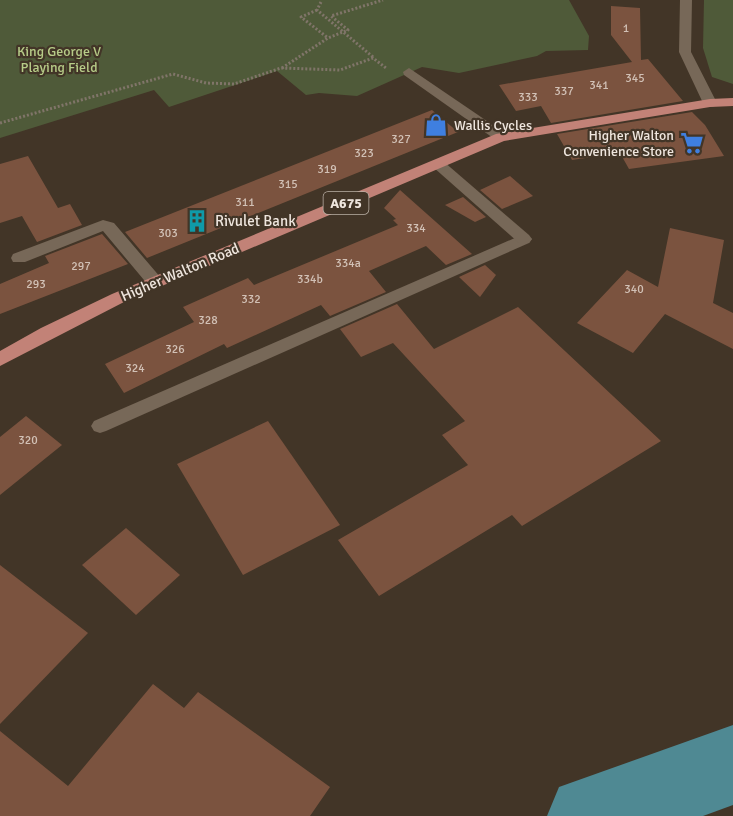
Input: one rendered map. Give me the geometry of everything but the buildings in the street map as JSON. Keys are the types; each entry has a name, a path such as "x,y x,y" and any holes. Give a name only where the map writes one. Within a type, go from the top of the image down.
{"main road":[{"name":"A675","path":"710,103 733,102"},
{"name":"Higher Walton Road","path":"0,359 47,332 155,282 501,136 710,103"}],"street":[{"path":"686,0 685,52 710,103"},
{"path":"409,72 501,136"},
{"path":"100,426 524,239 438,164"},
{"path":"19,258 103,225 110,227 155,282"}],"path":[{"path":"0,123 157,76 173,74 206,83 234,84 281,68 328,38 348,30 332,16 383,0"},
{"path":"321,2 317,10 301,17 328,38"},
{"path":"317,10 398,77 409,72"},
{"path":"281,68 340,70 374,58"}],"green space":[{"name":"King George V Playing Field","path":"0,0 569,0 589,36 588,50 546,51 537,56 459,73 422,67 357,96 319,93 306,95 277,71 169,107 154,90 0,138"},
{"path":"704,0 733,0 733,84 712,77 703,48"}],"waterway":[{"path":"588,816 733,765"}],"place":[{"name":"Wallis Cycles","path":"436,125"},
{"name":"Higher Walton Convenience Store","path":"692,143"},
{"name":"Rivulet Bank","path":"197,221"}]}
